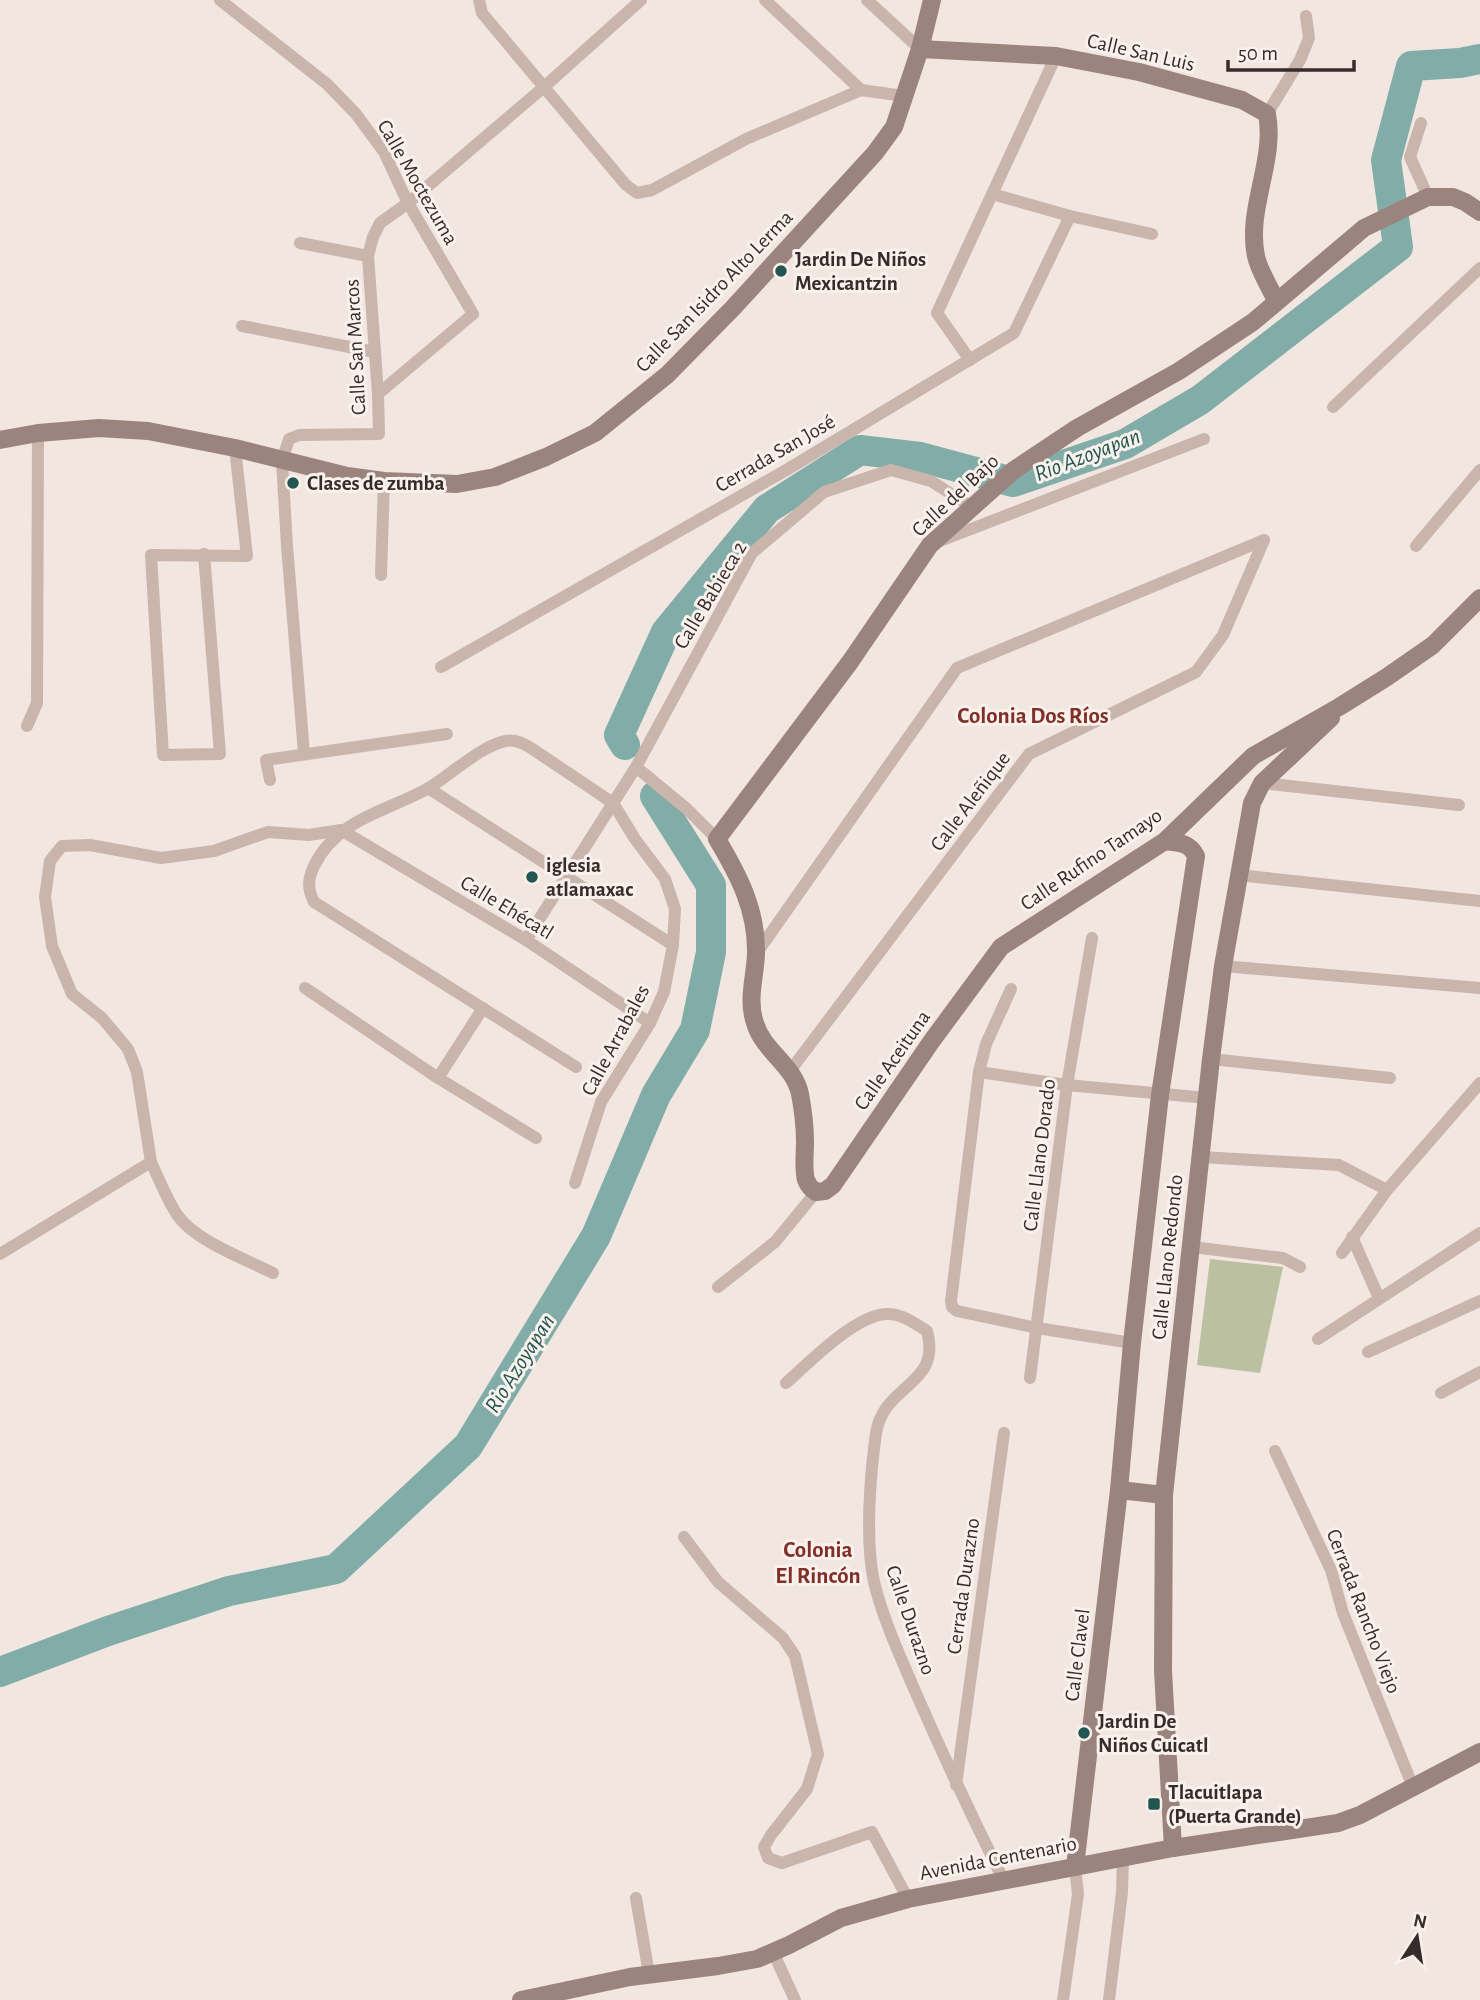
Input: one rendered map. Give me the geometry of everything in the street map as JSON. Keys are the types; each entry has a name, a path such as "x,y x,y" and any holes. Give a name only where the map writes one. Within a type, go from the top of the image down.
{"street":[{"name":"Calle Moctezuma","path":"220,0 327,84 356,114 384,152 408,203 474,314 378,394"},
{"path":"479,0 482,13 626,185 637,193 652,190 746,139 861,89 904,96"},
{"name":"Calle San Marcos","path":"282,461 289,439 299,435 379,434 368,256 380,223 408,203 544,87 641,0"},
{"path":"765,0 861,89"},
{"path":"867,0 920,49"},
{"name":"Calle San Isidro Alto Lerma","path":"0,440 38,433 99,428 148,431 347,476 384,481 457,484 495,477 546,457 595,433 667,375 846,186 894,127 920,49 932,0"},
{"path":"1276,301 1256,257 1255,227 1271,132 1267,114 1300,60 1309,38 1306,16"},
{"name":"Calle San Luis","path":"920,49 1056,56 1139,72 1242,100 1267,114"},
{"path":"970,360 937,313 1056,56"},
{"path":"1421,123 1410,157 1421,199 1453,197 1480,212"},
{"path":"992,194 1070,216 1152,234"},
{"name":"Calle del Bajo","path":"717,839 850,662 930,545 1014,470 1077,428 1189,364 1253,322 1364,228 1421,199"},
{"name":"Cerrada San José","path":"441,667 788,469 1014,334 1070,216"},
{"path":"300,243 368,256"},
{"path":"1333,407 1480,268"},
{"path":"242,326 375,352"},
{"path":"27,726 37,702 38,433"},
{"path":"930,545 1204,439"},
{"path":"204,554 220,754 163,755 151,555 204,554 247,556 235,449"},
{"path":"282,461 304,753"},
{"name":"Calle Babieca 2","path":"613,803 636,767 752,553 824,492 891,470 931,481 979,503"},
{"path":"1416,545 1480,470"},
{"path":"381,575 384,481"},
{"name":"Calle Aleñique","path":"756,954 957,668 1264,540 1223,635 1196,672 1029,754 790,1071"},
{"path":"1339,707 1433,645 1480,597"},
{"name":"Calle Llano Redondo","path":"1173,1848 1163,1671 1164,1495 1223,966 1252,803 1262,783 1327,724 1339,707"},
{"name":"Calle Rufino Tamayo","path":"1001,947 1165,841 1253,756 1339,707"},
{"path":"270,780 266,760 447,734"},
{"name":"Calle Arrabales","path":"483,1008 314,902 309,893 308,882 321,852 341,830 428,789 494,744 508,740 531,748 613,803 635,839 665,879 675,909 673,945 664,992 650,1023 601,1102 575,1183"},
{"path":"636,767 687,809 717,839 739,875 752,917 756,954 751,995 755,1024 769,1048 790,1071 800,1092 806,1178 810,1188 816,1192 775,1242 718,1287"},
{"path":"1262,783 1459,805"},
{"path":"428,789 673,945"},
{"path":"526,940 613,803"},
{"path":"273,1272 214,1243 179,1217 151,1162 137,1072 128,1049 102,1018 72,994 52,946 45,897 50,861 62,846 90,845 161,858 214,850 268,832 309,835 341,830"},
{"name":"Calle Ehécatl","path":"341,830 526,940 650,1023"},
{"name":"Calle Llano Redondo","path":"1119,1490 1132,1343 1160,1095 1196,856 1192,848 1185,843 1165,841"},
{"path":"1238,875 1480,901"},
{"name":"Calle Llano Dorado","path":"1030,1378 1067,1085 1092,938"},
{"name":"Calle Aceituna","path":"816,1192 825,1191 833,1185 931,1042 1001,947"},
{"path":"1223,966 1480,988"},
{"path":"304,988 438,1078 536,1138"},
{"path":"1011,989 986,1044 979,1072 951,1301 957,1311 1037,1328 1132,1343"},
{"path":"438,1078 483,1008 576,1067"},
{"path":"1211,1059 1390,1077"},
{"path":"979,1072 1067,1085 1207,1098"},
{"path":"1342,1253 1387,1190 1480,1083"},
{"path":"1201,1157 1339,1165 1387,1190"},
{"path":"0,1254 151,1162"},
{"path":"1318,1339 1480,1233"},
{"path":"1352,1237 1379,1298"},
{"path":"1192,1247 1283,1258 1300,1267"},
{"path":"1368,1352 1480,1301"},
{"name":"Calle Durazno","path":"786,1383 852,1328 871,1317 888,1314 907,1319 927,1331 932,1349 926,1368 887,1405 877,1431 868,1531 874,1581 956,1786 1003,1879"},
{"path":"1441,1393 1480,1372"},
{"name":"Cerrada Durazno","path":"956,1786 1004,1433"},
{"name":"Cerrada Rancho Viejo","path":"1275,1451 1331,1570 1343,1613 1413,1787"},
{"path":"1119,1490 1164,1495"},
{"name":"Calle Clavel","path":"1075,1867 1119,1490"},
{"path":"684,1536 718,1582 783,1638 795,1656 818,1754 807,1789 764,1847 768,1858 782,1863 872,1832 908,1899"},
{"name":"Avenida Centenario","path":"521,2000 649,1974 741,1962 773,1952 841,1918 908,1899 1173,1848 1338,1823 1360,1815 1480,1752"},
{"path":"1110,2000 1122,1892 1123,1857"},
{"path":"1063,2000 1078,1894 1075,1867"},
{"path":"636,1898 649,1974"},
{"path":"773,1952 795,2000"}],"green space":[{"path":"1210,1259 1283,1267 1260,1373 1197,1365"}],"waterway":[{"name":"Rio Azoyapan","path":"625,745 619,735 666,632 767,509 860,450 920,457 1013,482 1125,444 1200,400 1398,247 1386,160 1411,66 1480,59"},
{"name":"Rio Azoyapan","path":"0,1672 108,1631 229,1591 336,1569 468,1446 596,1236 656,1095 695,1030 711,952 711,885 655,796"}],"place":[{"name":"Jardin De Niños Mexicantzin","path":"781,271"},
{"name":"Clases de zumba","path":"293,483"},
{"name":"iglesia atlamaxac","path":"532,877"},
{"name":"Jardin De Niños Cuicatl","path":"1084,1733"},
{"name":"Tlacuitlapa (Puerta Grande)","path":"1154,1804"}],"district":[{"name":"Colonia Dos Ríos","path":"1033,715"},
{"name":"Colonia El Rincón","path":"818,1562"}]}
